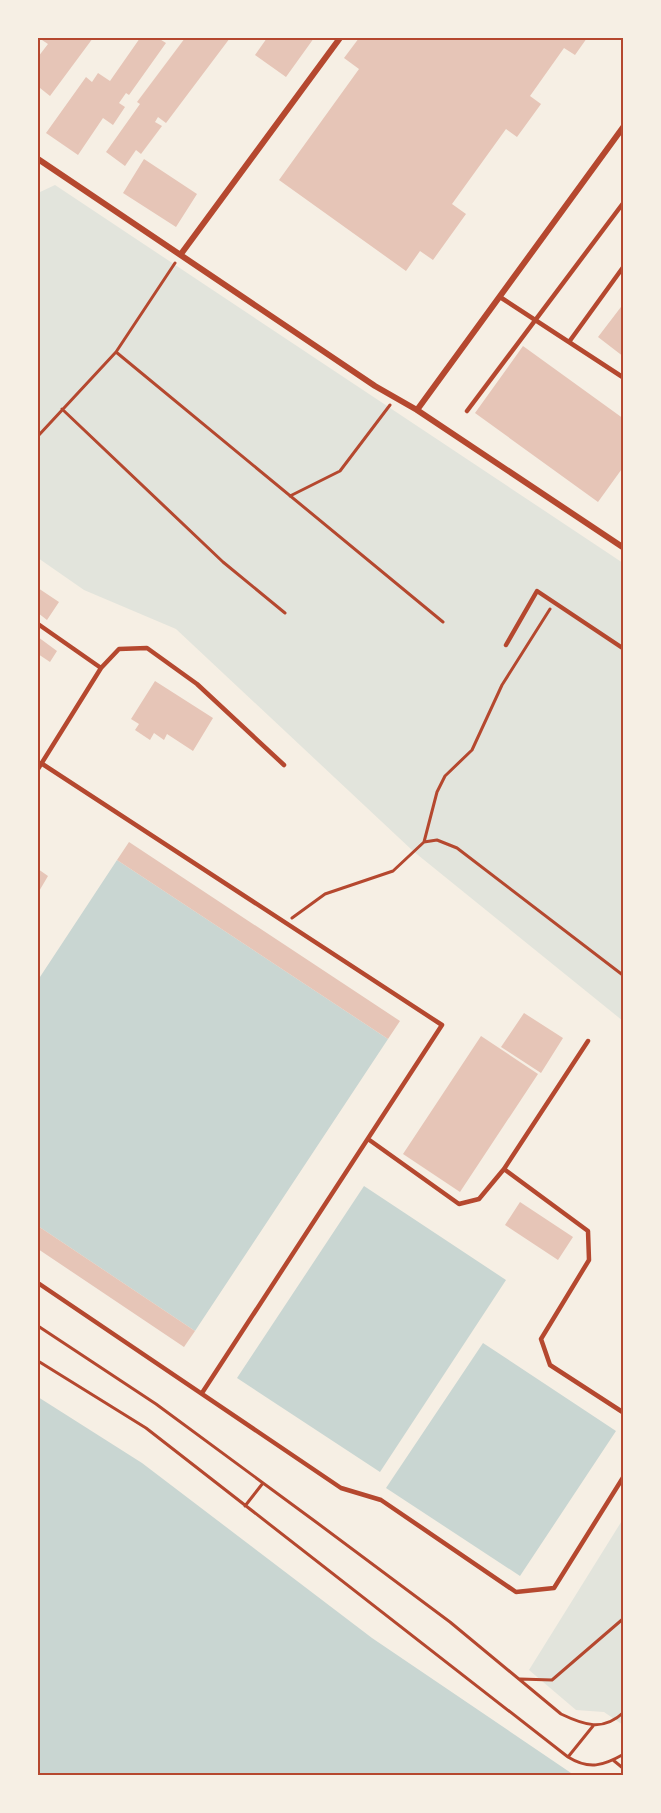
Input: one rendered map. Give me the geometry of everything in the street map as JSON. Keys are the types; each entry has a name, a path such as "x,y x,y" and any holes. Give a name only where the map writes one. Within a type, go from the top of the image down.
{"street":[{"path":"181,254 340,38"},
{"path":"417,410 624,126"},
{"path":"38,159 624,548"}],"lane":[{"path":"466,411 624,202"},
{"path":"569,342 624,266"},
{"path":"500,297 624,378"},
{"path":"506,645 537,591 624,649"},
{"path":"38,624 101,668"},
{"path":"38,769 101,668 119,649 147,648 197,684 284,765"},
{"path":"41,763 442,1025 202,1393"},
{"path":"368,1139 459,1204 479,1199 504,1170 588,1041"},
{"path":"504,1170 588,1231 589,1260 541,1339 550,1365 624,1413"},
{"path":"38,1282 341,1488 381,1500 516,1592 554,1588 624,1476"}],"path":[{"path":"38,436 116,352 181,254"},
{"path":"116,352 443,622"},
{"path":"290,496 340,471 395,398"},
{"path":"62,410 223,562 285,613"},
{"path":"286,923 325,894 393,871 424,842 437,792 445,776 472,750 502,685 554,602"},
{"path":"424,842 437,840 457,848 624,976"},
{"path":"38,1326 156,1404 263,1483 450,1622 561,1714 593,1726 614,1721 624,1712"},
{"path":"38,1362 146,1428 578,1764 589,1767 624,1755"},
{"path":"245,1506 263,1483"},
{"path":"518,1679 552,1680 624,1618"},
{"path":"568,1757 593,1726"},
{"path":"613,1760 624,1769"}],"shaded area":[{"path":"55,185 623,563 623,1021 413,851 176,629 84,590 38,558 38,193"},
{"path":"117,860 388,1039 195,1331 38,1226 38,980"},
{"path":"364,1186 506,1280 380,1472 237,1378"},
{"path":"483,1343 616,1431 520,1576 386,1488"},
{"path":"38,1397 142,1463 372,1638 574,1775 38,1775"},
{"path":"623,1519 623,1725 604,1712 576,1710 529,1670"}],"building":[{"path":"39,38 93,38 50,96 40,88 38,92 38,57 48,44"},
{"path":"140,38 158,38 166,43 129,95 126,93 119,103 125,107 113,125 103,118 78,155 46,133 86,77 92,82 98,73 110,81"},
{"path":"185,38 230,38 166,123 158,117 155,122 162,126 141,154 136,150 125,166 106,152 140,104 137,102"},
{"path":"267,38 314,38 286,77 255,55"},
{"path":"359,38 587,38 575,55 564,48 530,96 541,104 517,137 506,129 452,204 466,214 433,260 420,251 406,271 279,180 359,69 344,58"},
{"path":"144,159 197,194 176,227 123,193"},
{"path":"624,303 624,357 598,337"},
{"path":"523,346 624,419 624,466 598,502 475,413"},
{"path":"38,588 59,602 47,620 38,613"},
{"path":"38,637 57,651 50,662 38,654"},
{"path":"155,681 213,718 193,751 167,734 164,740 154,733 150,740 135,730 139,724 131,719"},
{"path":"129,842 400,1021 388,1039 117,860"},
{"path":"38,869 48,876 38,893"},
{"path":"524,1013 563,1038 541,1073 501,1047"},
{"path":"481,1036 538,1074 460,1192 403,1154"},
{"path":"520,1202 573,1237 558,1260 505,1225"},
{"path":"38,1226 195,1331 184,1347 38,1249"}]}
